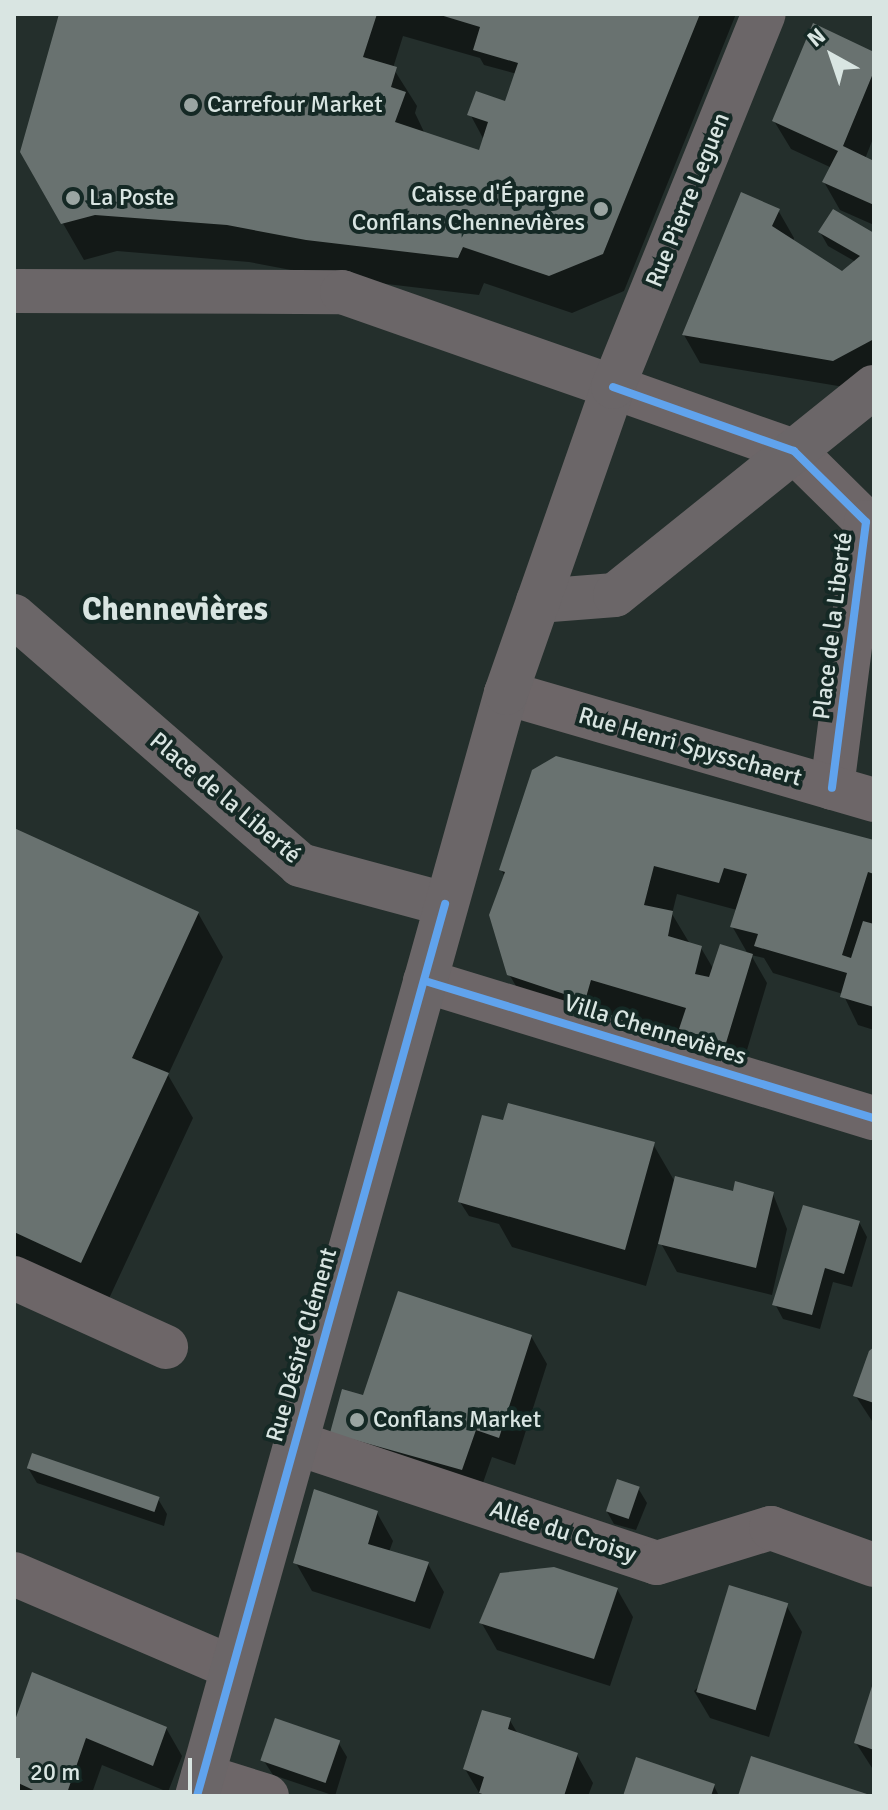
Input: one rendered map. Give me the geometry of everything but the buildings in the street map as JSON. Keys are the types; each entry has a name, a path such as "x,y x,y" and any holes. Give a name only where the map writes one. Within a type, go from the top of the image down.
{"main road":[{"name":"Rue Pierre Leguen","path":"613,387 764,14"},
{"name":"Place de la Liberté","path":"14,291 342,292 613,387"},
{"path":"445,904 506,693 613,387"},
{"path":"538,601 615,595 874,387"},
{"name":"Place de la Liberté","path":"14,616 300,865 445,904"},
{"name":"Rue Désiré Clément","path":"200,1786 445,904"}],"street":[{"name":"Place de la Liberté","path":"613,387 794,451 866,522 832,788"},
{"name":"Rue Henri Spysschaert","path":"506,693 874,800"},
{"name":"Villa Chennevières","path":"425,981 874,1118"},
{"path":"14,1278 166,1347"},
{"name":"Allée du Croisy","path":"296,1443 657,1563 771,1528 874,1565"},
{"path":"14,1574 231,1667"},
{"path":"200,1786 267,1796"}],"cycle path":[{"path":"613,387 794,451 866,522 832,788"},
{"path":"197,1796 445,904"},
{"path":"425,981 874,1118"}],"place":[{"name":"Carrefour Market","path":"191,105"},
{"name":"La Poste","path":"73,198"},
{"name":"Caisse d'Épargne Conflans Chennevières","path":"601,209"},
{"name":"Conflans Market","path":"357,1420"}],"district":[{"name":"Chennevières","path":"175,610"}]}
